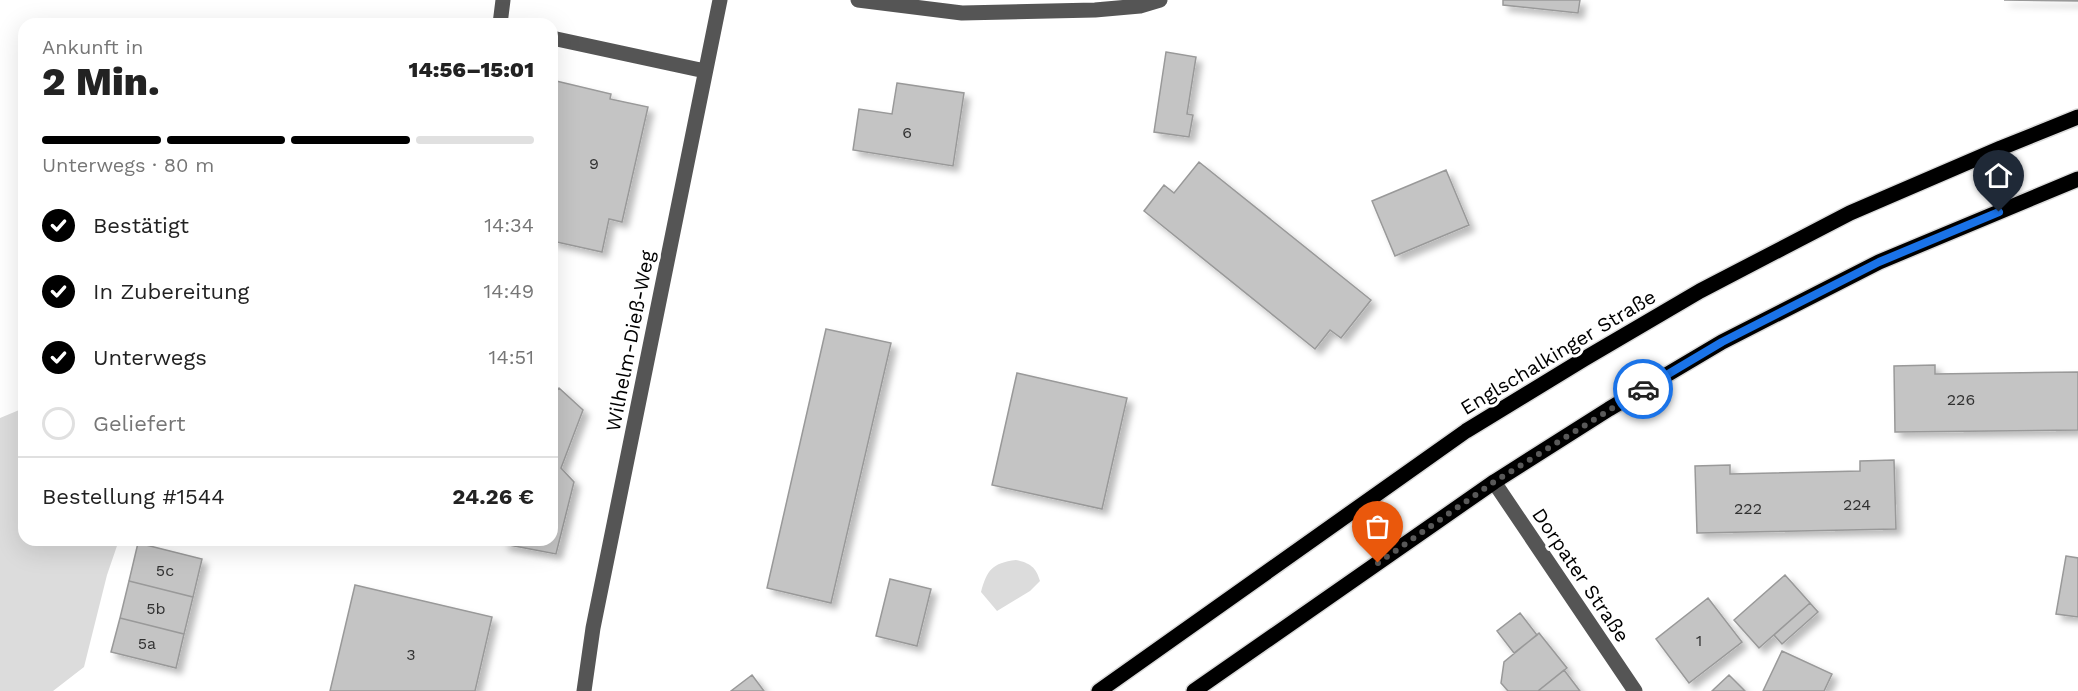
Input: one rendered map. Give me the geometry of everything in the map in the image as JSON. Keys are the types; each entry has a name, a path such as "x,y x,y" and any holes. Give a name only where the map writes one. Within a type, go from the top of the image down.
{"main road":[{"name":"Englschalkinger Straße","path":"1099,691 1466,431 1584,359 1700,291 1851,213 2078,117"},
{"path":"1194,691 1494,482 1610,409 1733,337 1879,262 2078,179"}],"street":[{"path":"501,18 503,0"},
{"name":"Wilhelm-Dieß-Weg","path":"584,691 592,636 720,0"},
{"path":"858,0 962,13 1095,10 1140,6 1160,0"},
{"path":"558,39 705,71"},
{"name":"Dorpater Straße","path":"1494,482 1635,691"}],"shaded area":[{"path":"18,410 18,546 117,546 107,575 84,667 53,691 0,691 0,418"},
{"path":"1016,560 1032,566 1040,581 1030,591 997,611 981,592 983,584 988,573 996,566"}],"building":[{"path":"1503,0 1580,0 1578,13 1503,5"},
{"path":"2004,0 2078,0 2078,1"},
{"path":"1166,52 1196,57 1187,114 1193,115 1189,137 1154,132"},
{"path":"558,81 611,94 610,99 648,107 622,222 609,219 602,252 558,242"},
{"path":"897,83 964,93 953,166 853,150 859,109 892,114"},
{"path":"1199,162 1371,300 1341,338 1330,330 1315,349 1144,211 1164,185 1174,193"},
{"path":"1446,170 1469,225 1395,256 1372,201"},
{"path":"826,329 891,343 831,603 767,588"},
{"path":"1935,365 1935,374 2078,372 2078,430 1895,432 1894,366"},
{"path":"1017,373 1127,398 1102,509 992,485"},
{"path":"558,389 583,410 561,468 574,482 558,546"},
{"path":"1894,460 1896,529 1697,533 1695,466 1730,465 1730,474 1860,471 1860,461"},
{"path":"137,546 150,546 202,559 193,597 129,581"},
{"path":"514,546 558,546 556,554"},
{"path":"2066,556 2078,558 2078,617 2056,614"},
{"path":"1785,575 1810,603 1759,648 1734,620"},
{"path":"890,579 931,589 917,646 876,636"},
{"path":"129,581 193,597 184,634 120,618"},
{"path":"355,585 492,617 475,691 330,691"},
{"path":"1708,598 1742,642 1689,683 1656,639"},
{"path":"1810,603 1818,612 1782,644 1774,635"},
{"path":"1520,613 1537,635 1514,653 1497,631"},
{"path":"120,618 184,634 176,668 111,652"},
{"path":"1539,633 1567,668 1538,691 1508,691 1501,683 1504,662"},
{"path":"1782,651 1832,674 1824,691 1763,691"},
{"path":"1564,670 1580,691 1538,691"},
{"path":"752,675 764,691 731,691"},
{"path":"1729,675 1745,691 1712,691"}],"way so far":[{"path":"1378,563 1494,482 1643,389"}],"route":[{"path":"1643,389 1722,342 1879,262 1999,212"}]}
